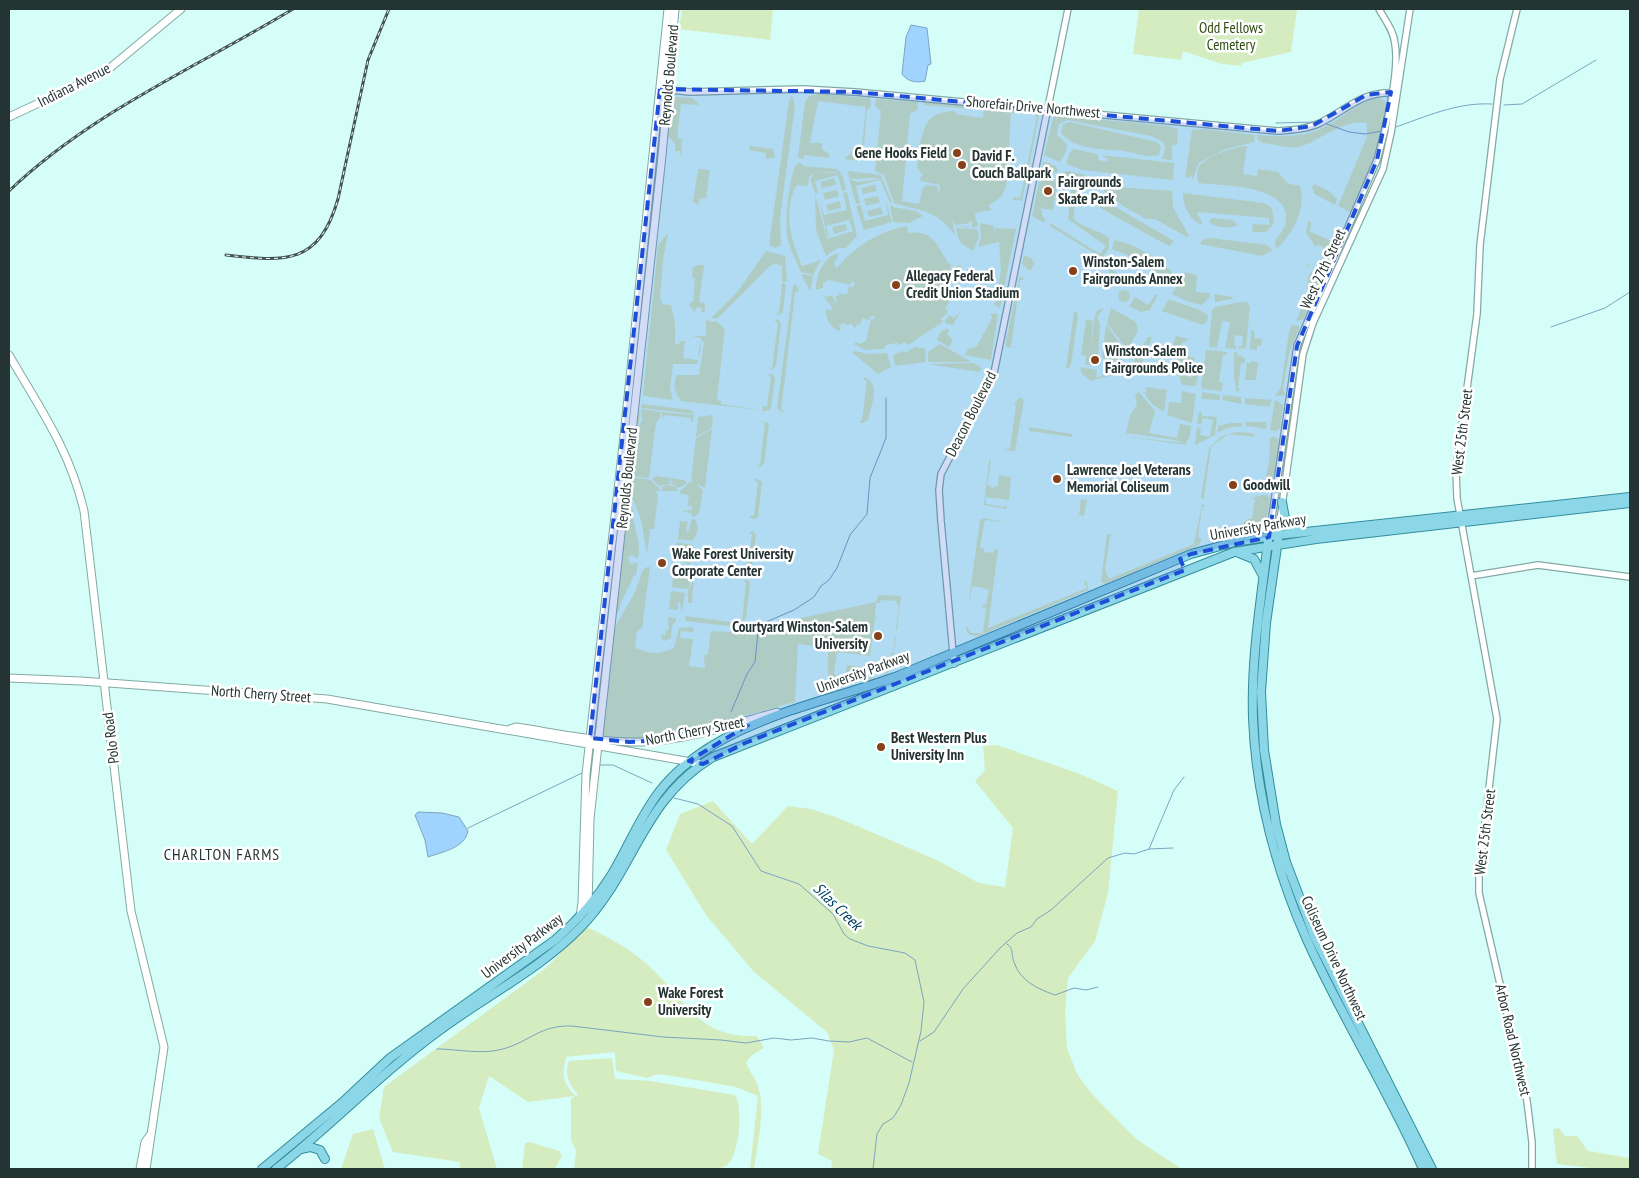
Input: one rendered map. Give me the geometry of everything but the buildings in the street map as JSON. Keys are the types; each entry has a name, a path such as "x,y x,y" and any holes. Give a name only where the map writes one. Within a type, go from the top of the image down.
{"main road":[{"name":"Indiana Avenue","path":"9,117 105,72 181,9"},
{"name":"Reynolds Boulevard","path":"567,940 587,915 588,908 590,819 664,89 668,9"},
{"name":"Reynolds Boulevard","path":"579,918 582,905 584,812 589,741 664,89 675,9"},
{"name":"Polo Road","path":"9,355 63,446 78,488 84,514 131,911 163,1038 163,1062 146,1169"},
{"name":"University Parkway","path":"262,1169 332,1112 390,1058 555,940 588,908 611,875 655,797 689,761 742,731 790,710 869,686 1180,559 1235,542 1278,535 1630,497"},
{"path":"1282,502 1286,524 1292,529 1309,532"},
{"name":"University Parkway","path":"276,1169 399,1062 440,1030 546,957 567,940 605,898 663,800 680,782 703,764 745,743 954,664 1184,570 1234,552 1268,546 1630,503"},
{"name":"West 27th Street","path":"1278,535 1278,545"},
{"name":"Coliseum Drive Northwest","path":"1269,537 1262,580 1254,658 1254,727 1266,815 1278,865 1308,942 1423,1169"},
{"name":"Coliseum Drive Northwest","path":"1278,545 1262,671 1261,718 1267,779 1284,854 1315,938 1432,1169"},
{"path":"1234,552 1254,559 1262,571 1262,580"},
{"path":"1180,559 1184,570"},
{"path":"1260,599 1270,602"},
{"path":"1070,604 1074,615"},
{"name":"North Cherry Street","path":"9,678 327,699 510,729 516,732 589,741 703,764"},
{"name":"North Cherry Street","path":"598,743 663,740 790,710"},
{"path":"318,1134 319,1128 331,1117 332,1112"},
{"name":"Polo Road","path":"140,1169 145,1142 150,1135"},
{"path":"300,1150 315,1148 322,1152 325,1159"},
{"path":"256,1169 285,1152"}],"street":[{"name":"Deacon Boulevard","path":"954,664 940,513 939,490 941,474 994,373 1068,9"},
{"path":"1379,9 1392,32 1395,44 1394,92"},
{"name":"West 27th Street","path":"1278,535 1303,354 1317,315 1383,168 1394,92 1410,9"},
{"name":"West 25th Street","path":"1483,913 1479,892 1479,875 1497,719 1455,485 1477,314 1481,233 1500,79 1517,9"},
{"name":"Shorefair Drive Northwest","path":"664,89 690,92 803,89 855,92 1047,108 1278,131 1294,130 1319,123 1366,95 1394,92"},
{"name":"West 27th Street","path":"1269,537 1297,346 1377,160 1394,92"},
{"path":"1471,576 1538,565 1630,577"},
{"name":"Arbor Road Northwest","path":"1483,913 1527,1101 1532,1142 1532,1169"}],"highlighted area":[{"path":"660,89 855,92 1278,131 1312,126 1366,95 1391,92 1377,160 1297,346 1269,537 1191,554 1180,559 1185,570 745,743 703,764 689,761 748,725 747,721 663,740 629,742 590,738"}],"green space":[{"path":"682,9 773,9 770,40 679,29"},
{"name":"Odd Fellows Cemetery","path":"1139,9 1297,10 1291,52 1242,63 1241,66 1222,64 1183,51 1181,60 1133,54"},
{"path":"819,94 870,98 871,106 867,110 864,145 862,145 866,107 818,101 810,143 822,143 822,149 829,154 829,158 805,155 803,159 798,158 805,102 809,96"},
{"path":"792,95 795,106 780,218 781,245 775,248 769,245 789,101"},
{"path":"676,97 693,98 699,105 681,104 677,138 683,140 679,148 682,143 681,159 680,151 675,151 675,144 667,135 671,100"},
{"path":"1378,98 1384,100 1386,104 1382,131 1364,189 1351,213 1338,206 1367,137 1367,123 1359,122 1342,126 1298,147 1263,143 1258,140 1257,135 1295,136 1321,129 1359,105"},
{"name":"David F. Couch Ballpark","path":"876,99 918,102 917,110 910,114 902,201 919,204 922,190 926,185 937,186 939,194 940,185 920,181 921,176 923,176 917,167 921,150 918,149 929,121 938,114 955,111 956,114 983,118 984,110 924,105 924,102 1016,110 1015,113 1011,113 1006,187 1000,198 989,205 991,210 975,213 978,223 977,227 972,227 972,221 966,224 955,224 967,227 969,225 968,228 955,225 952,219 955,235 948,226 934,215 894,203 884,175 875,171 881,111 875,106"},
{"path":"1034,112 1039,115 1022,201 1013,200 1013,197 1019,198 1021,195 1037,116 1033,114"},
{"path":"1054,115 1168,126 1178,129 1177,144 1172,146 1172,160 1162,159 1165,150 1164,143 1151,136 1067,120 1059,124 1057,135 1067,144 1066,152 1060,162 1044,155"},
{"path":"1070,122 1157,142 1161,146 1159,155 1145,156 1124,151 1082,146 1067,139 1061,133 1063,124"},
{"path":"1204,129 1255,135 1254,142 1226,149 1199,163 1192,181 1192,176 1185,178 1192,130"},
{"path":"750,146 773,149 775,157 766,159 766,153 749,150"},
{"path":"1247,146 1243,174 1257,176 1258,169 1278,172 1287,183 1300,186 1302,194 1297,220 1287,237 1276,249 1275,241 1285,225 1285,212 1279,202 1269,194 1255,190 1198,183 1197,171 1202,163 1221,153"},
{"path":"853,147 861,149 858,161 844,159 850,154"},
{"path":"1074,149 1097,154 1099,160 1107,162 1108,159 1101,155 1174,163 1173,180 1083,170 1066,164 1070,152"},
{"path":"1043,162 1051,163 1052,166 1055,165 1058,170 1050,174 1052,179 1043,179 1057,182 1053,210 1038,208 1042,210 1042,215 1046,221 1043,222 1032,216"},
{"path":"798,163 803,164 803,166 837,169 842,174 836,172 814,173 809,177 808,186 797,185 792,195 789,215 790,226 794,246 802,266 821,260 813,275 801,272 787,235 787,209 790,186 792,175"},
{"path":"698,169 710,170 706,198 699,199 699,204 702,206 693,202"},
{"path":"848,171 881,175 892,202 890,203 880,179 849,178"},
{"path":"1068,171 1085,175 1075,192 1074,219 1109,238 1109,248 1103,257 1050,226 1050,223 1100,254 1106,246 1068,219 1071,190 1062,173"},
{"path":"815,173 839,173 843,177 846,190 842,191 838,175 815,181 818,193 815,193 810,179"},
{"path":"834,178 836,185 822,188 820,182"},
{"path":"849,179 857,182 879,179 885,197 879,180 856,186 860,203 856,204"},
{"path":"1315,184 1329,191 1337,199 1335,205 1314,194 1312,186"},
{"path":"875,185 877,191 863,194 861,188"},
{"path":"1105,186 1172,191 1173,207 1189,236 1187,237 1155,219 1146,219 1123,206 1104,191"},
{"path":"837,190 839,196 825,200 823,193"},
{"path":"847,192 857,236 846,248 838,248 826,256 816,231 815,194 827,239 853,231 849,220 826,226 829,237 827,237 819,199 824,215 847,210 843,193"},
{"path":"1183,193 1264,203 1272,208 1274,223 1266,232 1252,232 1253,224 1269,225 1269,218 1199,212 1197,214 1202,225 1190,216 1184,202"},
{"path":"1096,194 1174,241 1170,246 1165,244 1100,208 1096,202"},
{"path":"878,196 880,202 866,206 864,199"},
{"path":"885,198 892,222 864,230 856,206 861,205 865,221 888,215"},
{"path":"840,201 841,208 828,211 826,205"},
{"path":"892,205 893,207 916,211 923,216 909,223 893,222 890,206"},
{"path":"881,207 883,214 869,217 867,211"},
{"path":"1211,218 1233,220 1238,225 1219,227 1209,222"},
{"path":"1308,221 1312,223 1309,231 1333,242 1331,246 1335,248 1325,270 1307,266 1309,262 1309,266 1319,268 1320,265 1324,266 1331,251 1318,245 1315,247 1306,232"},
{"path":"980,223 994,226 994,235 995,228 1016,229 1000,308 993,304 996,302 1001,270 999,242 978,247 981,237"},
{"path":"846,224 847,230 834,234 832,227"},
{"name":"Allegacy Federal Credit Union Stadium","path":"907,226 908,233 923,233 929,236 937,245 948,263 951,264 950,278 947,286 941,287 950,293 953,290 957,292 945,308 948,312 941,319 943,322 908,345 905,342 898,345 897,343 886,345 884,349 865,350 854,344 866,341 871,319 875,319 874,316 870,316 869,320 862,318 860,325 857,324 855,329 851,323 847,326 845,323 839,325 841,329 839,331 829,323 826,310 830,311 833,309 822,294 826,297 832,295 835,301 833,304 837,301 835,296 839,296 839,293 847,295 849,286 853,287 855,283 852,281 850,285 829,280 823,283 823,288 816,290 819,273 825,262 834,255 839,253 834,264 837,268 868,241 886,232"},
{"path":"956,228 977,229 979,237 973,251 961,242"},
{"path":"668,233 663,260 660,300 662,304 671,305 675,323 675,344 685,341 683,358 698,360 697,364 673,364 670,388 673,400 644,396 643,394 653,297 655,297 653,296 658,245"},
{"path":"1210,238 1267,245 1273,250 1262,256 1200,244 1202,240"},
{"path":"1114,240 1129,244 1145,252 1172,272 1163,287 1160,286 1165,278 1129,256 1112,249"},
{"path":"766,251 785,256 787,281 782,282 782,266 771,265 717,319 711,318 738,291"},
{"path":"1024,255 1033,259 1032,261 1035,263 1030,271 1022,264"},
{"path":"704,265 699,302 705,303 705,311 702,313 702,308 697,307 694,312 689,304 693,301 695,279 692,277 693,267"},
{"path":"961,265 960,281 956,289 956,266"},
{"path":"1109,268 1119,274 1116,279 1120,282 1118,286 1110,281"},
{"path":"1185,272 1197,275 1196,292 1210,293 1209,298 1202,305 1186,301 1172,294"},
{"path":"1312,272 1321,275 1322,278 1304,319 1296,321 1306,297 1309,274"},
{"path":"802,275 813,276 810,292"},
{"path":"1023,277 1023,280 1020,280 1011,347 1014,348 1006,347 1019,278"},
{"path":"782,283 786,284 783,312 779,315 775,313 779,313"},
{"path":"796,284 799,291 795,293 781,411 785,410 782,413 777,408 793,286"},
{"path":"1124,290 1130,296 1124,302 1118,296"},
{"path":"1156,294 1158,295 1150,310 1141,312 1129,306 1135,297 1148,305"},
{"path":"1214,294 1233,297 1232,299 1215,302"},
{"path":"1169,299 1205,313 1208,316 1207,321 1203,325 1162,311"},
{"path":"1247,302 1250,307 1246,348 1238,349 1239,346 1242,346 1243,336 1235,335 1234,345 1237,346 1236,349 1225,348 1230,322 1222,321 1217,348 1209,347 1212,310 1215,307"},
{"path":"1104,308 1097,317 1100,324 1098,356 1094,356 1092,365 1085,365 1086,356 1081,355 1086,319 1093,321 1090,354 1095,314 1098,310"},
{"path":"1111,308 1136,322 1138,331 1127,350 1107,323"},
{"path":"1076,311 1078,316 1071,365 1068,369 1066,368 1074,312"},
{"path":"960,312 953,325 945,323 945,320 950,315 954,318"},
{"path":"998,314 991,360 965,355 968,349 977,346 991,320 992,316 989,315"},
{"path":"706,319 711,322 716,321 725,329 717,400 721,401 721,404 760,410 681,401 679,398 674,386 677,375 699,375 704,343 700,338 692,336 706,336"},
{"path":"778,319 781,324 776,366 773,369 769,369 772,368 778,323 774,320"},
{"path":"1106,324 1126,352 1121,362 1102,358"},
{"path":"1292,325 1299,326 1299,329 1289,353 1283,390 1285,395 1275,396 1281,386 1289,332"},
{"path":"946,329 950,330 947,334 953,340 949,347 937,340 940,332"},
{"path":"1251,330 1254,331 1255,338 1262,339 1261,346 1257,346 1257,350 1250,349"},
{"path":"1176,336 1189,339 1179,345 1183,345 1178,353 1173,354 1171,351"},
{"path":"1148,337 1152,337 1138,374 1130,367"},
{"path":"700,341 701,348 698,360"},
{"path":"940,344 970,362 928,362 928,352"},
{"path":"916,346 918,348 925,348 926,362 895,366 893,355 903,351 905,353"},
{"path":"1183,350 1186,350 1190,357 1195,358 1190,375 1177,370 1176,363"},
{"path":"1206,351 1227,352 1227,355 1223,355 1219,382 1223,383 1221,391 1203,389 1201,386"},
{"path":"852,352 868,354 887,353 891,367 878,374"},
{"path":"1234,352 1238,353 1237,359 1239,355 1245,358 1244,364 1241,363 1238,388 1240,389 1237,393 1234,378"},
{"path":"1174,355 1177,355 1174,365 1179,375 1192,377 1195,368 1199,370 1196,386 1182,385 1179,376 1171,366"},
{"path":"1252,361 1258,362 1256,380 1245,380 1247,362 1249,364"},
{"path":"974,363 982,368 979,372 928,364"},
{"path":"1080,367 1097,370 1096,378 1105,374 1112,375 1091,381 1082,374"},
{"path":"768,374 772,374 775,378 771,408 762,411 763,406 767,406 771,377"},
{"path":"865,377 873,385 874,396 868,420 863,423 859,422 862,420 867,380 863,380"},
{"path":"1146,387 1167,390 1164,412 1152,404 1142,390 1147,394 1146,388 1143,389"},
{"path":"1182,391 1196,394 1192,423 1167,415 1169,402 1181,403"},
{"path":"1139,392 1155,411 1149,433 1177,438 1180,424 1191,426 1190,436 1185,445 1123,436 1183,443 1170,439 1126,433 1130,416 1137,404 1135,394"},
{"path":"1202,392 1220,395 1220,400 1201,399"},
{"path":"1223,395 1241,397 1241,404 1222,400"},
{"path":"1020,397 1024,400 1015,451 1002,450 1010,449 1016,405 1014,404"},
{"path":"1245,398 1272,400 1269,407 1245,404"},
{"path":"1275,400 1283,405 1280,428 1276,431 1270,430"},
{"path":"642,404 692,410 694,414 641,408"},
{"path":"641,409 661,412 660,418 656,423 649,478 631,476 635,468 640,423 642,422"},
{"path":"637,411 640,411 634,467 629,478"},
{"path":"662,412 694,415 693,422 691,422 691,418 665,415 662,418"},
{"path":"1199,412 1202,412 1202,416 1217,417 1215,435 1195,445 1197,427 1201,428 1200,435 1210,437 1213,420 1203,418 1201,424 1197,424"},
{"path":"713,415 712,428 696,437 698,417"},
{"path":"761,421 769,423 764,464 760,467 757,465 760,465 765,423"},
{"path":"1246,422 1266,422 1267,429 1246,426"},
{"path":"1242,423 1243,426 1227,428 1217,433 1218,426"},
{"path":"1029,427 1072,434 1072,437 1029,431"},
{"path":"712,429 704,488 691,479 696,438"},
{"path":"1236,432 1253,433 1255,437 1229,434"},
{"path":"1227,434 1211,447 1204,497 1206,499 1201,498 1209,448"},
{"path":"1274,436 1279,440 1272,488 1268,489 1264,486 1269,462 1270,439"},
{"path":"989,460 991,461 987,485 991,486 990,488 998,486 999,475 1011,477 1009,500 986,497 986,504 1005,507 1006,504 1007,509 984,505"},
{"path":"656,476 670,478 670,484 659,486 652,479"},
{"path":"631,477 651,480 660,489 660,491 656,491 658,496 654,529 650,529 647,554 641,520 631,494"},
{"path":"671,478 684,480 687,483 679,488 671,484"},
{"path":"756,478 762,482 758,517 754,519 750,518 751,515 754,516 758,483 755,480"},
{"path":"691,481 696,482 703,491 699,513 694,517 690,513 681,511 692,510 692,506 687,506 689,495 681,494 680,491"},
{"path":"667,485 676,487 678,491 662,491 662,487"},
{"path":"1267,495 1270,499 1265,527 1261,530 1222,536 1223,533 1239,526 1248,519 1252,519 1255,499 1252,498"},
{"path":"628,499 634,512 631,512 639,555 637,559 632,555 628,558 631,564 638,562 636,576 634,575 620,605 620,610 615,614"},
{"path":"1081,499 1087,500 1084,516 1079,515"},
{"path":"1202,504 1206,506 1202,507 1198,537 1202,539 1199,545 1105,584 1101,582 1107,534 1114,535 1110,536 1105,570 1109,579 1194,544"},
{"path":"984,518 1005,522 985,520 980,547 984,549 984,552 993,553 994,549 998,550 988,628 1087,588 1084,581 1087,581 1088,590 979,636 969,634 966,630 966,625 971,633 983,633 986,608 981,606 986,604 989,589 986,590 985,588 972,586 970,597 973,598 969,598 980,520"},
{"path":"692,519 696,520 697,526 697,534 694,539 692,541 678,539 680,521 688,522 686,530 688,532"},
{"path":"753,531 756,535 752,565 746,567 745,564 748,565 752,535 749,532"},
{"path":"677,542 693,545 694,557 689,565 683,562 687,555 686,553 675,561"},
{"path":"650,567 642,628 637,631 635,648 646,652 659,653 674,648 679,628 694,627 693,632 681,631 680,638 693,639 689,666 705,668 704,656 708,654 711,631 735,632 876,602 878,595 901,596 897,630 892,630 896,629 899,605 896,604 897,601 881,600 880,603 876,603 875,616 878,617 875,618 870,656 837,652 834,674 841,677 830,681 832,694 823,696 828,694 828,648 798,644 795,702 671,736 645,740 605,738 602,736 614,629 634,594 643,570"},
{"path":"687,567 692,575 689,587 686,589 672,587 674,568 681,577 682,570"},
{"path":"694,579 692,603 688,603 688,590"},
{"path":"743,580 748,580 750,583 746,618 742,621 736,620 742,620 746,584"},
{"path":"671,591 685,593 682,613 680,602 678,603 678,610 669,609"},
{"path":"685,616 738,623 728,626 686,621"},
{"path":"668,617 676,618 676,621 672,626 671,638 665,641 662,640 661,634 665,635 666,630 669,630"},
{"path":"892,636 896,637 891,669 888,673 882,677 866,684 837,691 837,687 839,690 851,687 851,684 853,686 869,681 869,677 877,678 884,675 887,669 890,669 892,655 889,653 893,653 895,637"},
{"path":"847,665 861,667 861,672 843,677 841,676 845,676"},
{"path":"997,745 1080,774 1118,791 1108,893 1095,941 1068,978 1065,1011 1067,1048 1077,1074 1091,1093 1136,1139 1182,1169 831,1169 832,1161 818,1154 834,1050 827,1032 754,972 706,915 666,850 680,814 713,801 752,844 788,806 811,809 836,817 937,860 979,883 1005,887 1013,828 975,781 985,770 983,746"},
{"path":"586,927 618,943 641,959 706,1024 720,1031 736,1035 757,1036 764,1048 752,1055 746,1062 758,1086 761,1105 760,1128 754,1169 750,1169 758,1096 736,1087 658,1074 647,1078 616,1071 615,1052 566,1057 564,1078 571,1092 576,1096 578,1095 568,1079 569,1061 612,1058 615,1079 651,1081 735,1095 739,1110 739,1131 735,1151 727,1165 716,1169 574,1169 576,1151 571,1140 571,1099 575,1096 528,1102 489,1076 479,1108 497,1169 460,1169 460,1162 393,1152 379,1118 384,1087 546,968"},
{"path":"1559,1128 1565,1136 1577,1136 1588,1151 1630,1158 1630,1169 1599,1169 1557,1164 1553,1129"},
{"path":"373,1129 385,1169 341,1169 353,1134"},
{"path":"530,1142 559,1151 562,1155 555,1169 522,1169 525,1143"}],"water":[{"path":"911,25 927,28 931,64 928,65 925,81 912,81 902,74 906,37"},
{"path":"418,812 442,813 459,817 468,831 466,837 452,849 428,857 425,840 415,815"}],"waterway":[{"path":"1504,105 1522,104 1596,60"},
{"path":"1393,128 1429,115 1466,105 1492,104"},
{"path":"1276,123 1315,122"},
{"path":"1324,123 1349,132 1365,134 1382,131"},
{"path":"1551,327 1605,308 1630,292"},
{"path":"731,712 747,674 755,662 758,632 766,622 794,610 814,597 837,568 850,535 867,514 870,478 886,438 886,398"},
{"name":"Silas Creek","path":"599,765 613,765 652,783"},
{"name":"Silas Creek","path":"468,828 582,773"},
{"path":"1149,849 1174,790 1184,777"},
{"name":"Silas Creek","path":"674,798 698,804 732,826 761,871 799,884 833,914 844,934 850,939 868,946 905,953 915,960 924,1002 921,1031 909,1083 901,1105 893,1118 883,1124 877,1134 873,1169"},
{"path":"920,1041 934,1032 963,989 1000,948 1017,933 1031,927 1037,919 1051,910 1108,858 1125,853 1134,854 1149,849 1173,848"},
{"path":"1007,944 1012,950 1017,969 1025,979 1042,990 1055,995 1074,988 1086,990 1098,987"},
{"path":"437,1049 478,1052 495,1051 513,1046 552,1028 572,1026 663,1037 746,1043 774,1038 791,1040 812,1038 849,1042 867,1038 912,1062"}],"railway":[{"path":"9,191 41,163 109,114 293,9"},
{"path":"226,255 282,258 310,248 321,237 330,221 338,199 368,60 389,9"}],"place":[{"name":"Gene Hooks Field","path":"957,153"},
{"name":"David F. Couch Ballpark","path":"962,165"},
{"name":"Fairgrounds Skate Park","path":"1048,191"},
{"name":"Winston-Salem Fairgrounds Annex","path":"1073,271"},
{"name":"Allegacy Federal Credit Union Stadium","path":"896,285"},
{"name":"Winston-Salem Fairgrounds Police","path":"1095,360"},
{"name":"Lawrence Joel Veterans Memorial Coliseum","path":"1057,479"},
{"name":"Goodwill","path":"1233,485"},
{"name":"Wake Forest University Corporate Center","path":"662,563"},
{"name":"Courtyard Winston-Salem University","path":"878,636"},
{"name":"Best Western Plus University Inn","path":"881,747"},
{"name":"Wake Forest University","path":"648,1002"}],"district":[{"name":"CHARLTON FARMS","path":"222,854"}]}
